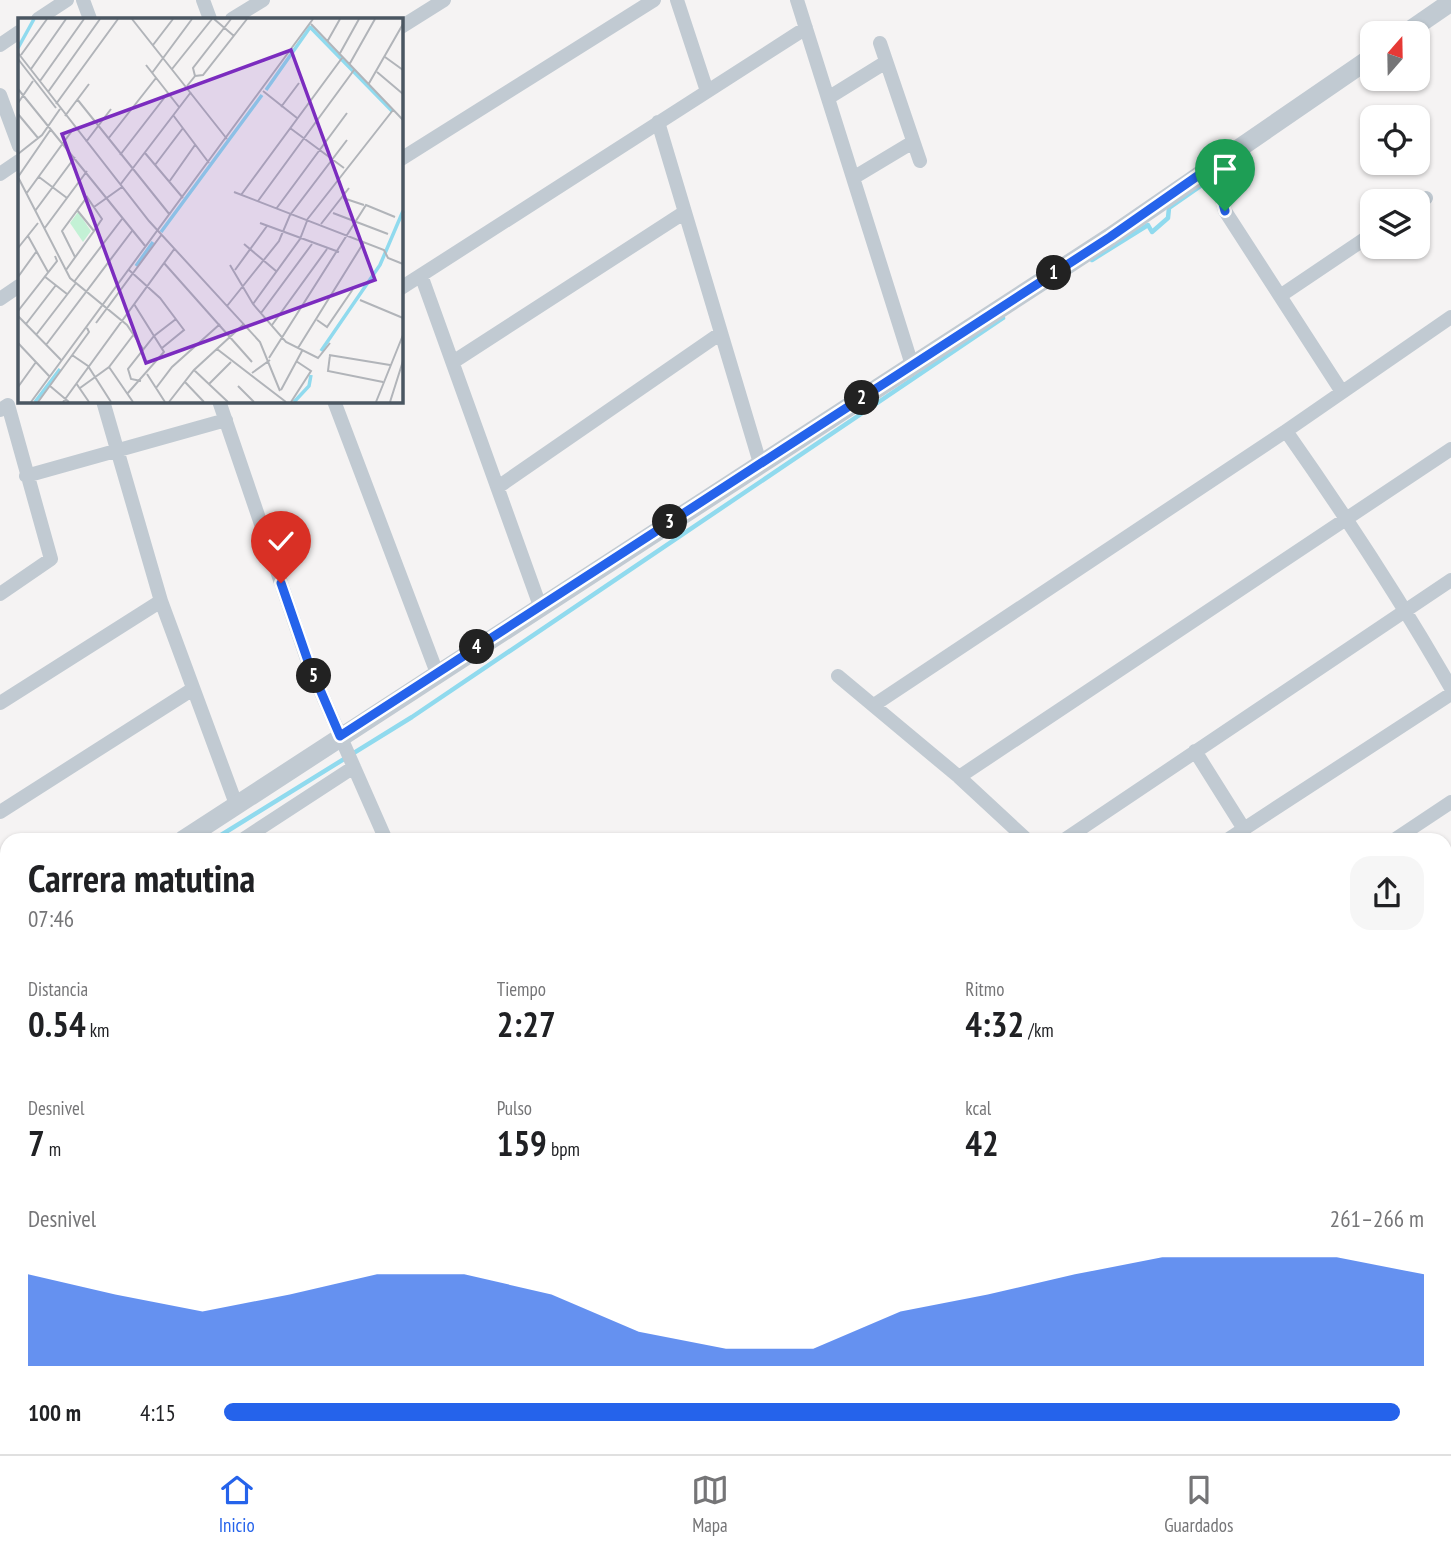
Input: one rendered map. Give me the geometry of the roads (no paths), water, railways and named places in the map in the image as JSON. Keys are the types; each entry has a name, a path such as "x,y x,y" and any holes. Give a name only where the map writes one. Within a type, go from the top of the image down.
{"street":[{"path":"40,18 67,0"},
{"path":"83,0 89,18"},
{"path":"203,0 209,18"},
{"path":"234,18 263,0"},
{"path":"402,26 444,0"},
{"path":"402,158 654,0"},
{"path":"677,0 707,91"},
{"path":"797,0 912,365"},
{"path":"1423,21 1451,2"},
{"path":"402,287 806,28"},
{"path":"0,45 18,33"},
{"path":"880,43 920,161"},
{"path":"828,99 886,61"},
{"path":"193,833 1110,237 1360,65"},
{"path":"0,94 18,143"},
{"path":"658,122 760,463"},
{"path":"853,178 914,142"},
{"path":"0,174 18,162"},
{"path":"1206,170 1220,192 1225,211 1342,392"},
{"path":"453,362 685,212"},
{"path":"1280,296 1360,242"},
{"path":"421,275 540,606"},
{"path":"0,299 18,287"},
{"path":"874,705 1286,431 1451,317"},
{"path":"498,487 721,333"},
{"path":"103,402 161,601 236,804"},
{"path":"221,402 309,664 383,833"},
{"path":"334,402 437,673"},
{"path":"0,410 8,405 51,559 0,594"},
{"path":"26,476 226,420"},
{"path":"1286,431 1406,609 1451,688"},
{"path":"958,777 1451,449"},
{"path":"1074,833 1451,580"},
{"path":"0,703 161,601"},
{"path":"838,676 958,777 1019,833"},
{"path":"0,812 193,689"},
{"path":"1238,833 1451,694"},
{"path":"1195,751 1244,829"},
{"path":"253,833 354,767"},
{"path":"1404,833 1451,802"}],"waterway":[{"path":"1092,260 1148,225 1152,232 1168,218 1169,208 1248,153"},
{"path":"224,833 412,717 1003,318"}]}
